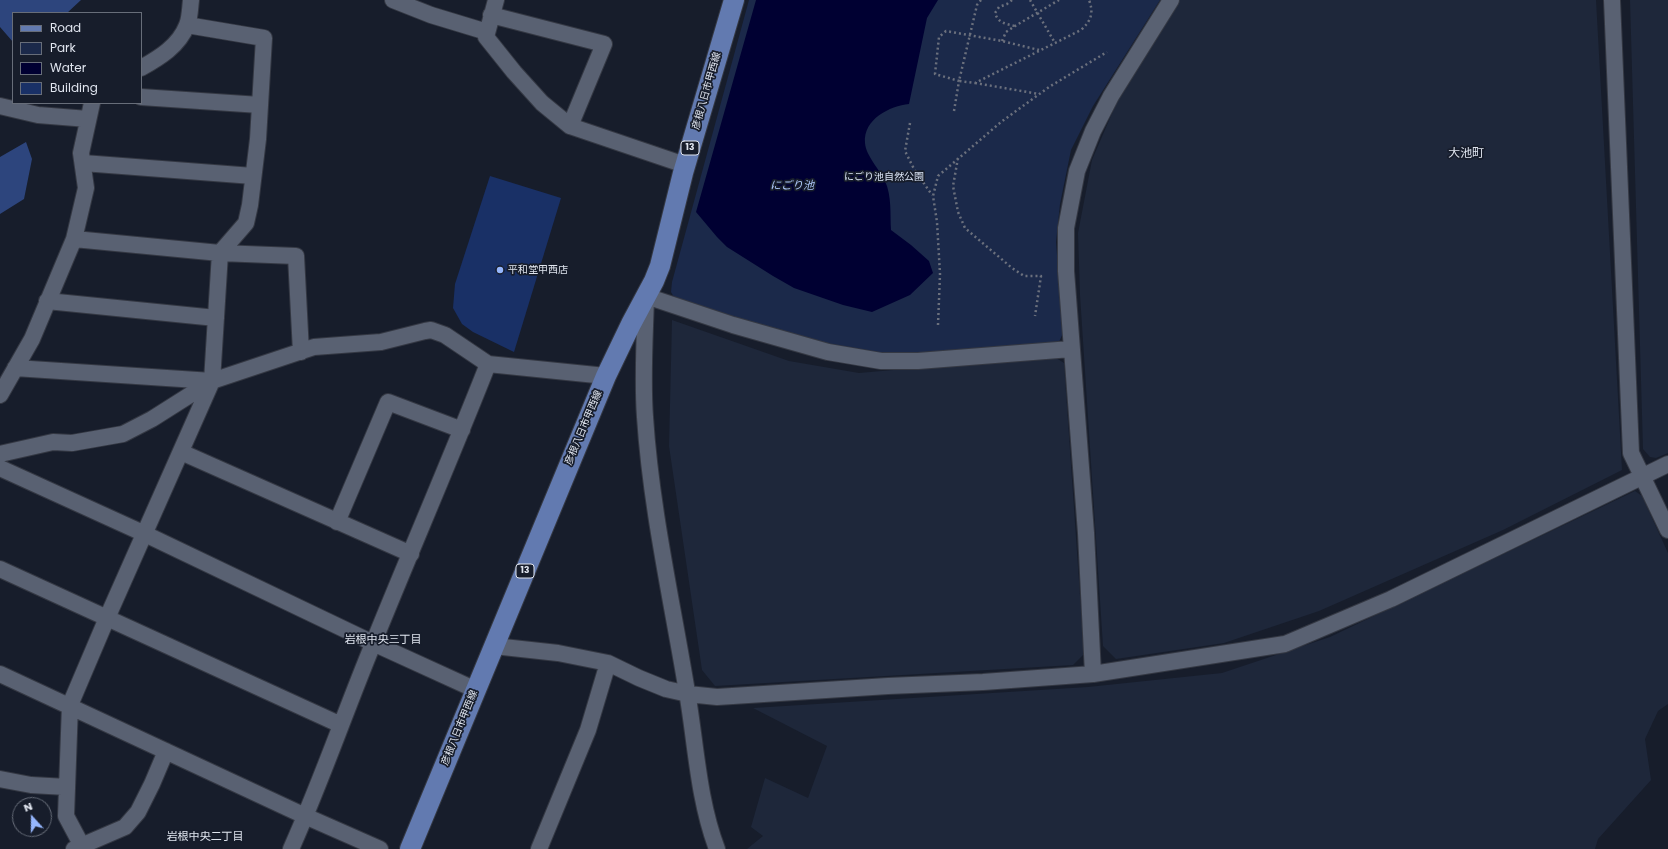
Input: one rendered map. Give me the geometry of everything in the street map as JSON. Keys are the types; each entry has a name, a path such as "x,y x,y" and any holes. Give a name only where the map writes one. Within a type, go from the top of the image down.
{"main road":[{"name":"彦根八日市甲西線","path":"410,849 606,376 660,266 685,165 734,0"}],"street":[{"path":"142,67 174,46 187,25 191,0"},
{"path":"393,0 431,15 487,32"},
{"path":"1093,674 1086,533 1066,270 1066,228 1077,170 1093,131 1111,96 1171,0"},
{"path":"1612,0 1631,453 1668,530"},
{"path":"570,126 604,44 494,8 486,37 514,72 542,103 570,126 685,165"},
{"path":"166,750 152,784 138,812 125,827 78,848 66,816 70,706 107,618 212,381 220,253 246,223 253,176 260,105 264,38 187,25"},
{"path":"142,97 260,105"},
{"path":"0,395 32,339 74,239 86,188 81,153 92,104"},
{"path":"0,106 38,115 88,120"},
{"path":"82,163 253,176"},
{"path":"74,239 220,253 296,256 301,352"},
{"path":"717,849 710,830 697,763 688,694 652,485 645,416 644,377 646,296 733,325 828,352 881,361 918,361 1071,349"},
{"path":"47,301 216,318"},
{"path":"0,454 53,442 72,443 123,434 152,419 212,381 314,347 380,342 431,330 445,335 488,364 606,376"},
{"path":"291,849 373,643 411,554 488,364"},
{"path":"15,368 212,381"},
{"path":"337,522 388,402 462,430"},
{"path":"181,452 411,554"},
{"path":"494,646 558,653 608,663 666,689 688,694 717,697 888,686 983,682 1093,674 1286,644 1391,599 1668,464"},
{"path":"0,468 476,690"},
{"path":"0,569 341,725"},
{"path":"539,849 588,730 608,663"},
{"path":"0,674 305,816 380,849"},
{"path":"0,779 31,785 67,787"}],"path":[{"path":"954,111 959,81 977,5 980,0"},
{"path":"1012,0 999,7 996,14 998,20 1015,26"},
{"path":"1030,0 1056,43"},
{"path":"1002,41 1006,32 1059,0"},
{"path":"975,83 1081,30 1086,26 1092,13 1089,0"},
{"path":"1039,94 959,81 935,74 939,37 946,31 1002,41 1040,51"},
{"path":"938,325 940,274 937,222 933,196 938,176 1001,122 1039,94 1107,52"},
{"path":"910,123 905,151 914,169 933,196"},
{"path":"958,158 953,186 958,212 965,228 1012,268 1024,276 1041,276 1036,316"}],"shaded area":[{"path":"0,0 81,0 68,12 12,12 12,41 0,27"},
{"path":"1180,0 1596,0 1622,470 1503,530 1319,611 1224,643 1116,659 1103,646 1080,295 1078,233 1092,160 1116,104"},
{"path":"1630,0 1668,0 1668,453 1656,458 1650,457 1643,449"},
{"path":"26,142 32,159 24,199 0,214 0,157"},
{"path":"672,320 789,361 859,373 1053,356 1064,363 1084,654 1073,665 715,686 702,670 669,446"},
{"path":"1635,491 1642,496 1668,553 1668,704 1658,711 1645,739 1651,780 1598,839 1595,849 747,849 763,836 751,827 765,778 808,798 827,746 753,708 1088,687 1222,673 1330,637"}],"green space":[{"name":"にごり池自然公園","path":"749,0 1160,0 1093,106 1071,150 1060,204 1056,242 1063,333 1058,344 893,354 839,348 707,311 675,299 671,292 672,282"}],"water":[{"name":"にごり池","path":"756,0 938,0 927,18 909,104 902,105 879,115 868,127 865,143 868,153 883,177 887,187 890,199 891,230 929,261 933,273 910,295 872,312 843,305 794,288 727,247 696,212"}],"building":[{"name":"平和堂甲西店","path":"490,176 561,198 514,352 473,332 462,324 453,308 455,284"}],"place":[{"name":"平和堂甲西店","path":"500,270"}],"district":[{"name":"大池町","path":"1466,154"},
{"name":"岩根中央三丁目","path":"383,640"},
{"name":"岩根中央二丁目","path":"205,837"}]}
